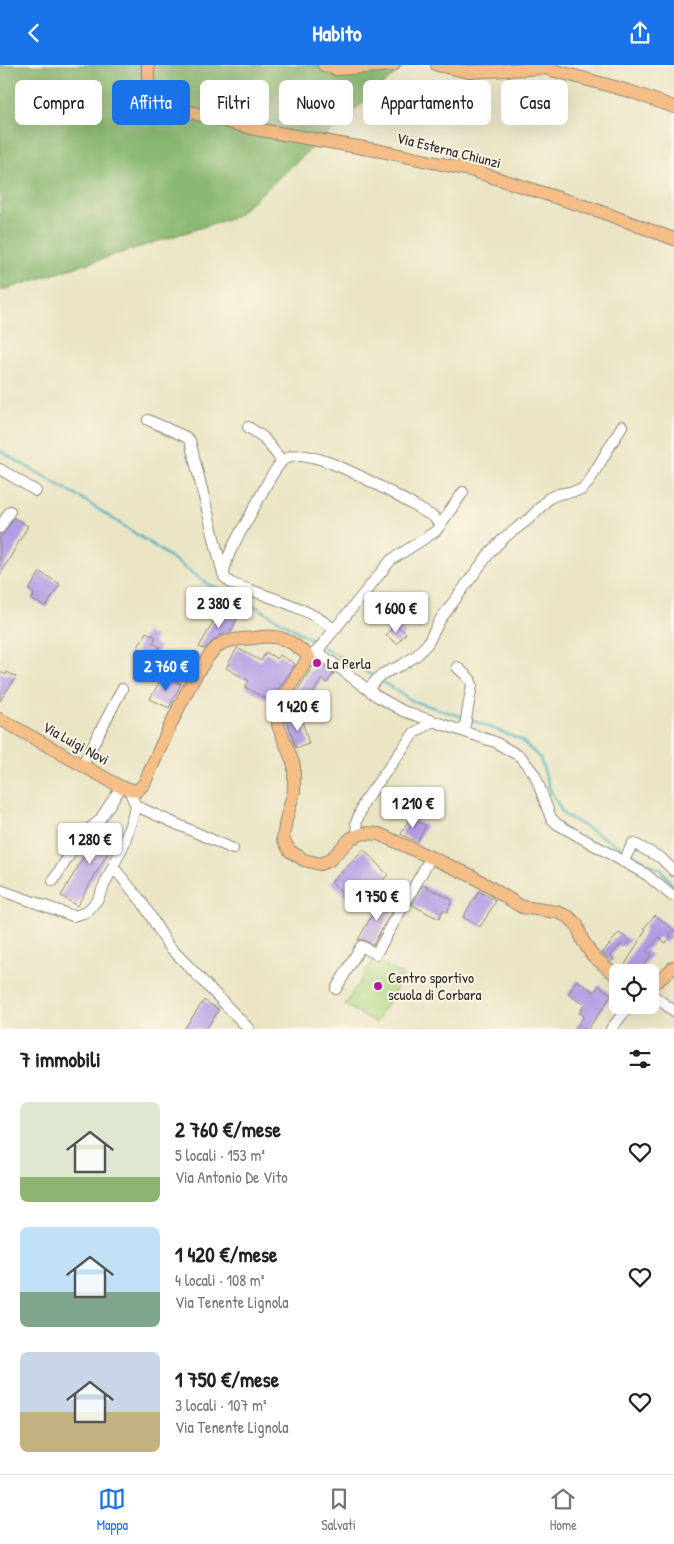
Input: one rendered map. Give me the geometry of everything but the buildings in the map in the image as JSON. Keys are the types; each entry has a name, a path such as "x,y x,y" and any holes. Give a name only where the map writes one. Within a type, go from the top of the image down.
{"main road":[{"name":"Via Esterna Chiunzi","path":"148,65 148,82 154,92 174,106 190,112 255,129 381,151 474,171 599,211 674,239"},
{"path":"324,65 336,69 393,65"},
{"path":"437,65 470,72 545,68 629,91 674,107"},
{"path":"129,789 144,784 190,686 209,655 222,643 260,637 281,637 313,654 280,702 278,725 294,765 294,791 283,839 290,851 320,865 330,861 351,838 364,833 379,834 472,876 522,907 557,912 569,917 577,925 582,939 592,955 609,969"},
{"name":"Via Luigi Novi","path":"0,719 129,789"},
{"path":"659,981 674,967"}],"street":[{"path":"148,420 186,437 190,441 224,574 231,583 324,621 334,629"},
{"path":"368,689 382,674 402,665 423,649 433,637 446,613 491,551 505,537 529,519 549,498 581,490 588,483 622,426"},
{"path":"248,427 263,437 282,461"},
{"path":"224,574 235,543 282,461 286,457 297,454 314,457 340,466 434,517 440,526"},
{"path":"0,469 36,491"},
{"path":"464,492 436,531 390,559 313,654 403,711 432,721 466,723 521,757 535,775 550,817 569,831 647,875 672,896"},
{"path":"0,528 10,511"},
{"path":"457,667 470,679 472,685 466,723"},
{"path":"82,765 122,689"},
{"path":"359,835 356,823 364,802 414,733 432,721"},
{"path":"0,889 73,916 87,912 97,900 124,844 136,806 129,789 99,821 83,834 53,881"},
{"path":"136,806 233,849"},
{"path":"624,862 634,843 661,858 674,871"},
{"path":"336,989 361,946 376,954 431,857"},
{"path":"114,868 142,902 168,945 249,1029"},
{"path":"659,1000 674,1011"},
{"path":"612,1029 623,1014"}],"green space":[{"path":"0,65 405,65 388,80 363,80 363,103 353,111 353,80 279,80 279,125 338,125 235,217 0,291"},
{"name":"Centro sportivo scuola di Corbara","path":"374,959 404,975 376,1023 345,1005"}],"waterway":[{"path":"0,451 81,498 208,584 243,599 319,644"},
{"path":"323,647 375,677"},
{"path":"379,680 413,701 463,717"},
{"path":"468,719 520,739 540,758 551,792 564,815 626,850"},
{"path":"631,853 661,870 674,887"}],"place":[{"name":"La Perla","path":"317,663"},
{"name":"Centro sportivo scuola di Corbara","path":"378,986"}]}
